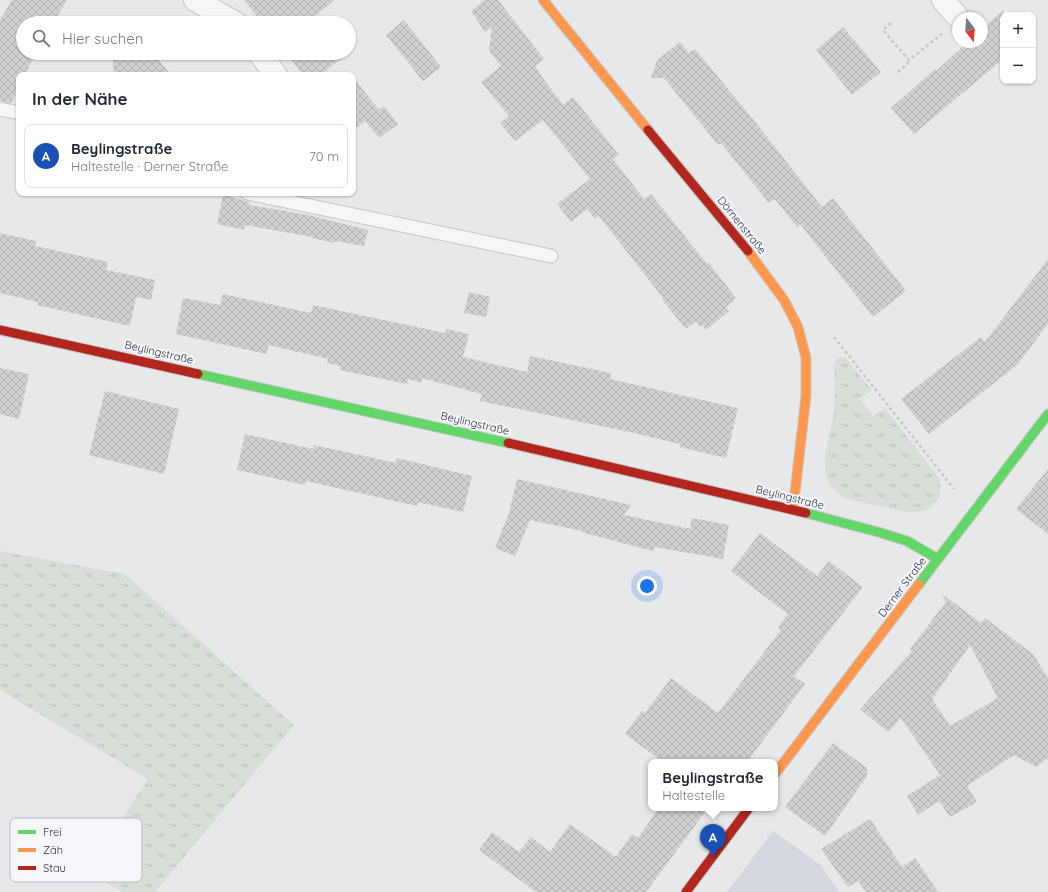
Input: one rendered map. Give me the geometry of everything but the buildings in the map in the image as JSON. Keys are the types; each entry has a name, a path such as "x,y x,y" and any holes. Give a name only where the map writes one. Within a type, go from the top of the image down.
{"street":[{"path":"195,0 225,16"},
{"name":"Dörnenstraße","path":"543,0 588,57 750,253 784,300 798,327 806,358 806,396 793,510"},
{"path":"264,60 274,72"},
{"name":"Beylingstraße","path":"0,330 461,432 793,510 878,532 906,541 938,559"},
{"name":"Derner Straße","path":"778,770 1048,414"},
{"path":"686,892 747,811"}],"lane":[{"path":"0,109 16,112"},
{"path":"261,196 551,256"}],"path":[{"path":"898,72 907,64 948,15"},
{"path":"891,23 883,30 909,60"},
{"path":"834,337 954,489"}],"shaded area":[{"path":"773,831 821,865 839,892 727,892"}],"green space":[{"path":"845,357 872,390 860,399 873,416 885,408 939,478 941,486 938,499 929,508 922,511 907,512 855,501 844,498 830,486 825,469 825,456 833,418 835,392 834,366 838,358"},
{"path":"0,551 125,574 294,725 155,892 123,892 104,882 142,882 142,818 122,818 148,779 0,690"}],"traffic: fast":[{"path":"198,374 508,443"},
{"path":"919,584 1048,414"},
{"path":"806,513 907,541 938,559"}],"traffic: slow":[{"path":"543,0 648,130"},
{"path":"748,251 784,300 798,327 806,358 806,396 793,510"},
{"path":"778,770 919,584"}],"traffic: jam":[{"path":"648,130 748,251"},
{"path":"0,330 198,374"},
{"path":"508,443 806,513"},
{"path":"686,892 747,811"}],"place":[{"name":"Beylingstraße","path":"713,857"}]}
